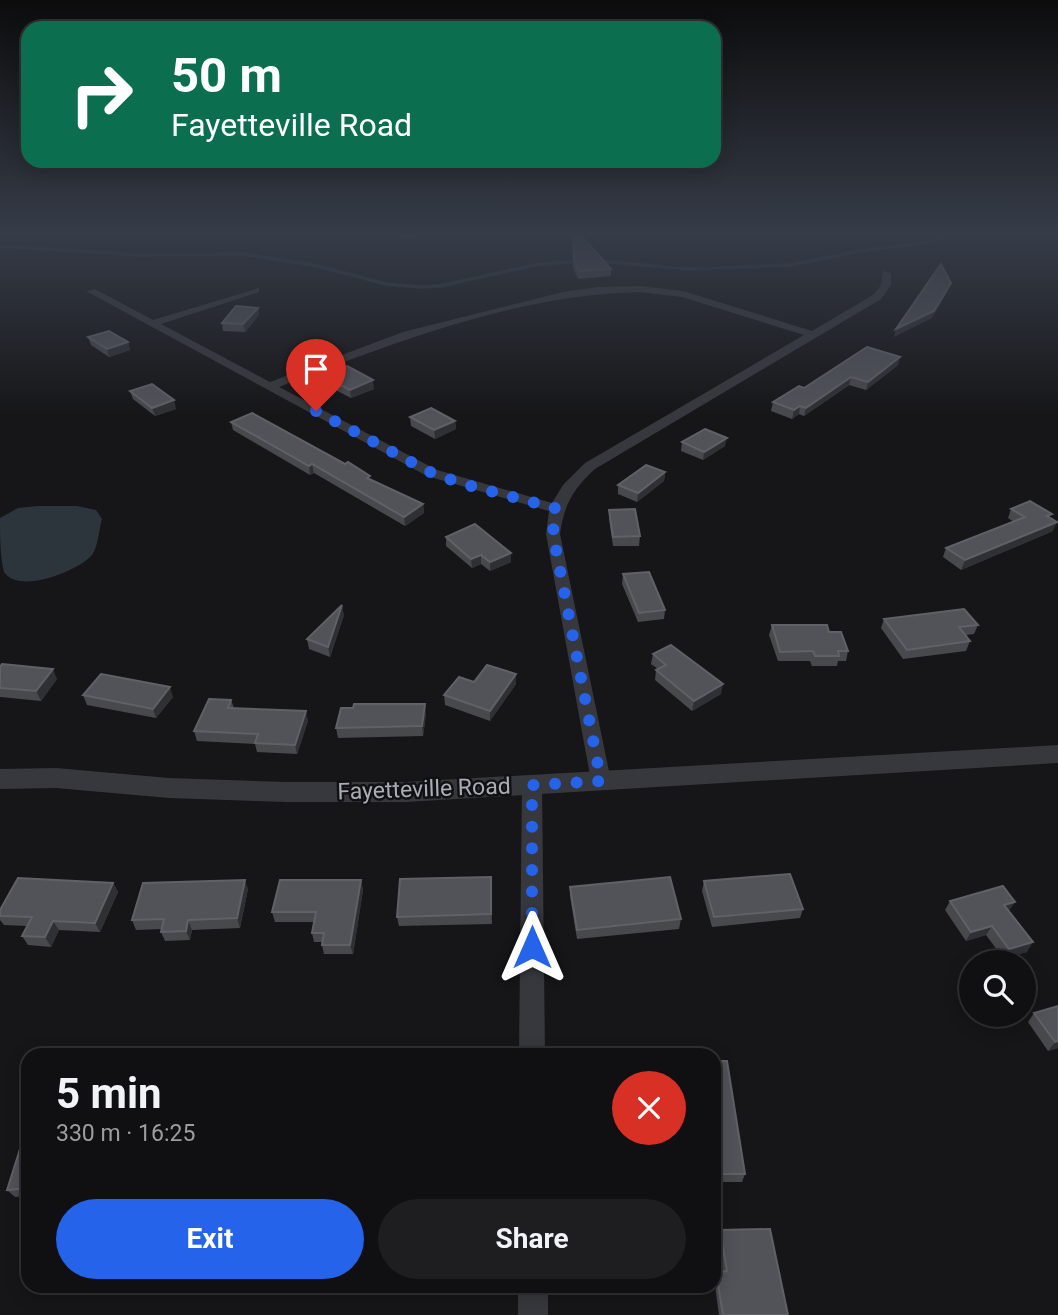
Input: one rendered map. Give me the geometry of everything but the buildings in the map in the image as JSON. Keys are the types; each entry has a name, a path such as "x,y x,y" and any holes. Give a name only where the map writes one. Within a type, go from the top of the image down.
{"street":[{"path":"98,294 432,473 555,508"},
{"path":"153,323 242,294"},
{"path":"270,386 407,334 567,294"},
{"path":"684,294 814,335"},
{"path":"601,781 553,534 555,508 568,485 590,466 879,294"},
{"name":"Fayetteville Road","path":"0,779 56,778 169,788 286,792 406,792 1058,754"},
{"path":"532,785 532,1048"},
{"path":"533,1293 533,1315"}],"shaded area":[{"path":"77,506 96,510 102,519 96,547 85,561 62,573 35,581 12,579 4,572 0,518 18,508"}],"route":[{"path":"316,411 432,473 555,508 553,534 601,781 532,785 532,947"}]}
